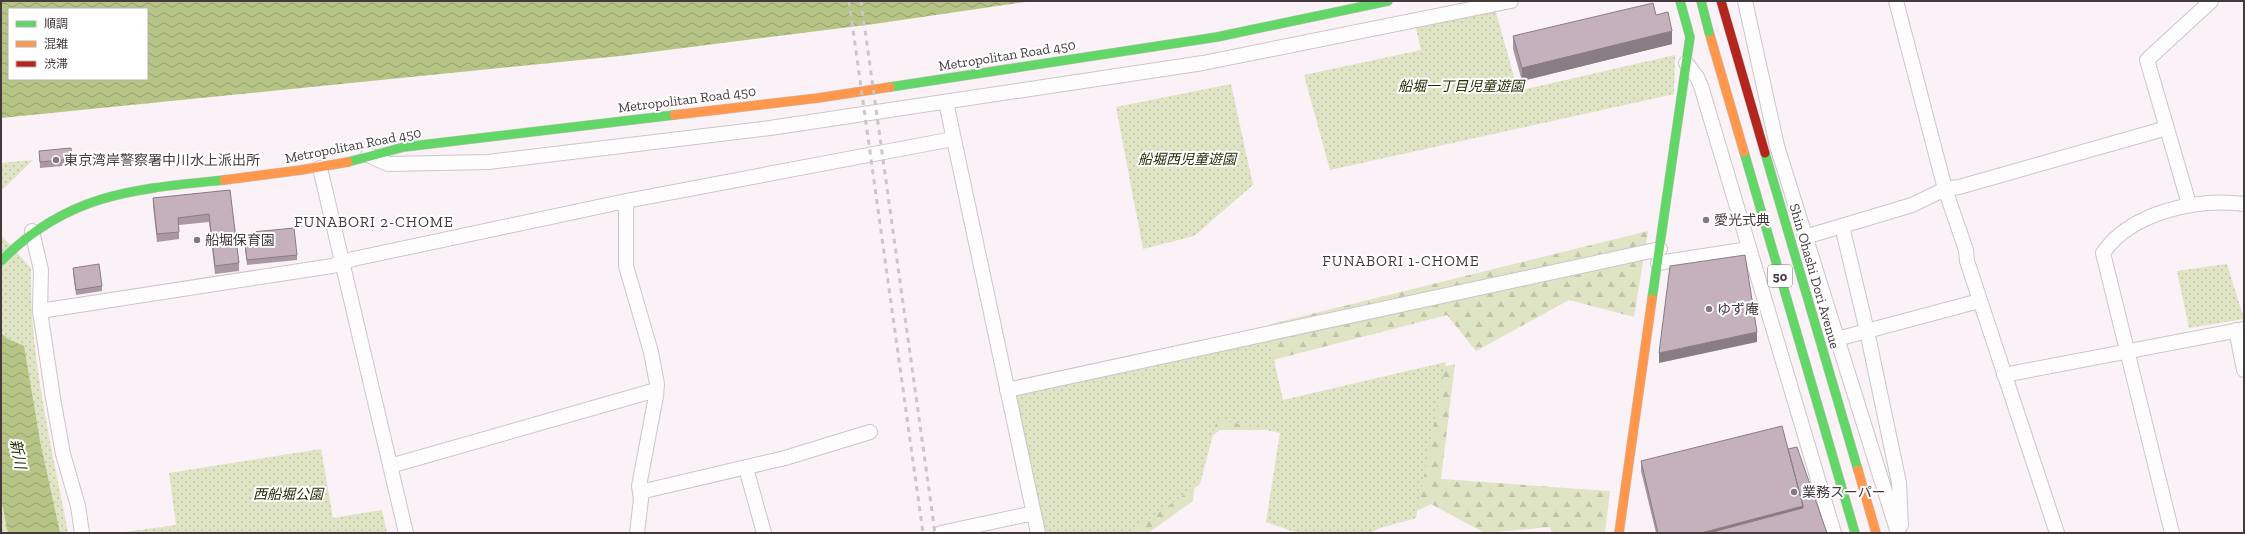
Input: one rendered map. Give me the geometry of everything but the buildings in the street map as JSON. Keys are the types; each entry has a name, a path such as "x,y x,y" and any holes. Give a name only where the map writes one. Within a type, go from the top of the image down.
{"main road":[{"name":"Metropolitan Road 450","path":"3,259 32,231 74,208 94,200 114,195 160,187 320,168 404,147 818,98 1216,37 1388,1"},
{"path":"1619,533 1690,37 1680,1"},
{"name":"50","path":"1701,1 1855,533"},
{"path":"1690,37 1715,1"},
{"name":"Shin Ohashi Dori Avenue","path":"1721,1 1727,26 1876,533"}],"street":[{"path":"368,155 388,164 495,161 770,128 1204,63 1511,1"},
{"path":"1745,1 1777,146 1898,533"},
{"path":"1896,1 1945,189 1966,250 1967,261 1979,301 2057,533"},
{"path":"2189,204 2147,60 2211,1"},
{"path":"1686,63 1697,77 1701,86 1834,533"},
{"path":"946,102 1038,533"},
{"path":"1805,237 1912,205 1945,189 1959,187 2167,128"},
{"path":"40,310 324,267 626,201 953,139"},
{"path":"320,168 406,533"},
{"path":"626,201 626,266 651,352 656,390 639,486 640,492 637,533"},
{"path":"2172,533 2103,253 2113,238 2153,216 2189,204 2244,204"},
{"path":"1842,226 1867,330 1899,483 1901,533"},
{"path":"32,231 41,270 40,310 63,454 78,506 82,533"},
{"path":"1008,390 1660,249"},
{"path":"1658,263 1749,249"},
{"path":"1837,339 1979,301"},
{"path":"2004,375 2240,330 2244,370"},
{"path":"390,466 656,390"},
{"path":"640,492 746,468 833,445 870,432"},
{"path":"746,468 764,533"},
{"path":"947,532 1034,513"}],"green space":[{"name":"船堀一丁目児童遊園","path":"1495,9 1518,91 1675,55 1674,94 1330,170 1304,75 1421,50 1416,28"},
{"name":"船堀西児童遊園","path":"1231,84 1253,185 1194,236 1143,249 1116,107"},
{"path":"33,160 1,191 1,163"},
{"path":"1648,231 1634,317 1569,300 1476,351 1447,315 1269,361 1271,324"},
{"path":"1,235 31,268 31,301 38,368 68,533 1,533"},
{"path":"2227,264 2244,319 2189,328 2177,271"},
{"path":"1268,333 1283,400 1446,362 1416,518 1363,533 1298,533 1266,522 1280,433 1217,419 1200,484 1129,533 1038,533 1007,390"},
{"path":"1248,352 1262,396 1299,403 1455,364 1441,479 1610,491 1605,533 1552,533 1550,527 1485,533 1431,504 1370,533 1333,533 1287,430 1220,430 1199,446 1193,501 1148,533 1099,533"},
{"name":"西船堀公園","path":"321,449 333,518 382,510 387,533 117,533 176,525 169,473"}],"water":[{"path":"1,1 1032,1 874,24 620,56 1,118"},
{"name":"新川","path":"1,333 8,339 24,346 40,441 60,533 8,533 1,498"}],"railway":[{"path":"849,1 923,533"},
{"path":"861,1 935,533"}],"traffic: fast":[{"path":"890,87 1217,37 1388,1"},
{"path":"1652,299 1690,37 1680,1"},
{"path":"1701,1 1709,32"},
{"path":"348,162 404,147 674,115"},
{"path":"1744,152 1855,533"},
{"path":"1765,153 1858,470"},
{"path":"1,261 26,238 52,221 78,208 104,198 161,187 224,180"}],"traffic: slow":[{"path":"1709,32 1744,152"},
{"path":"674,115 818,98 890,87"},
{"path":"224,180 348,162"},
{"path":"1619,533 1652,299"},
{"path":"1858,470 1876,533"}],"traffic: jam":[{"path":"1721,1 1765,153"}],"place":[{"name":"東京湾岸警察署中川水上派出所","path":"56,160"},
{"name":"愛光式典","path":"1706,220"},
{"name":"船堀保育園","path":"197,240"},
{"name":"ゆず庵","path":"1709,309"},
{"name":"業務スーパー","path":"1794,492"}],"district":[{"name":"FUNABORI 2-CHOME","path":"374,222"},
{"name":"FUNABORI 1-CHOME","path":"1401,261"}]}
